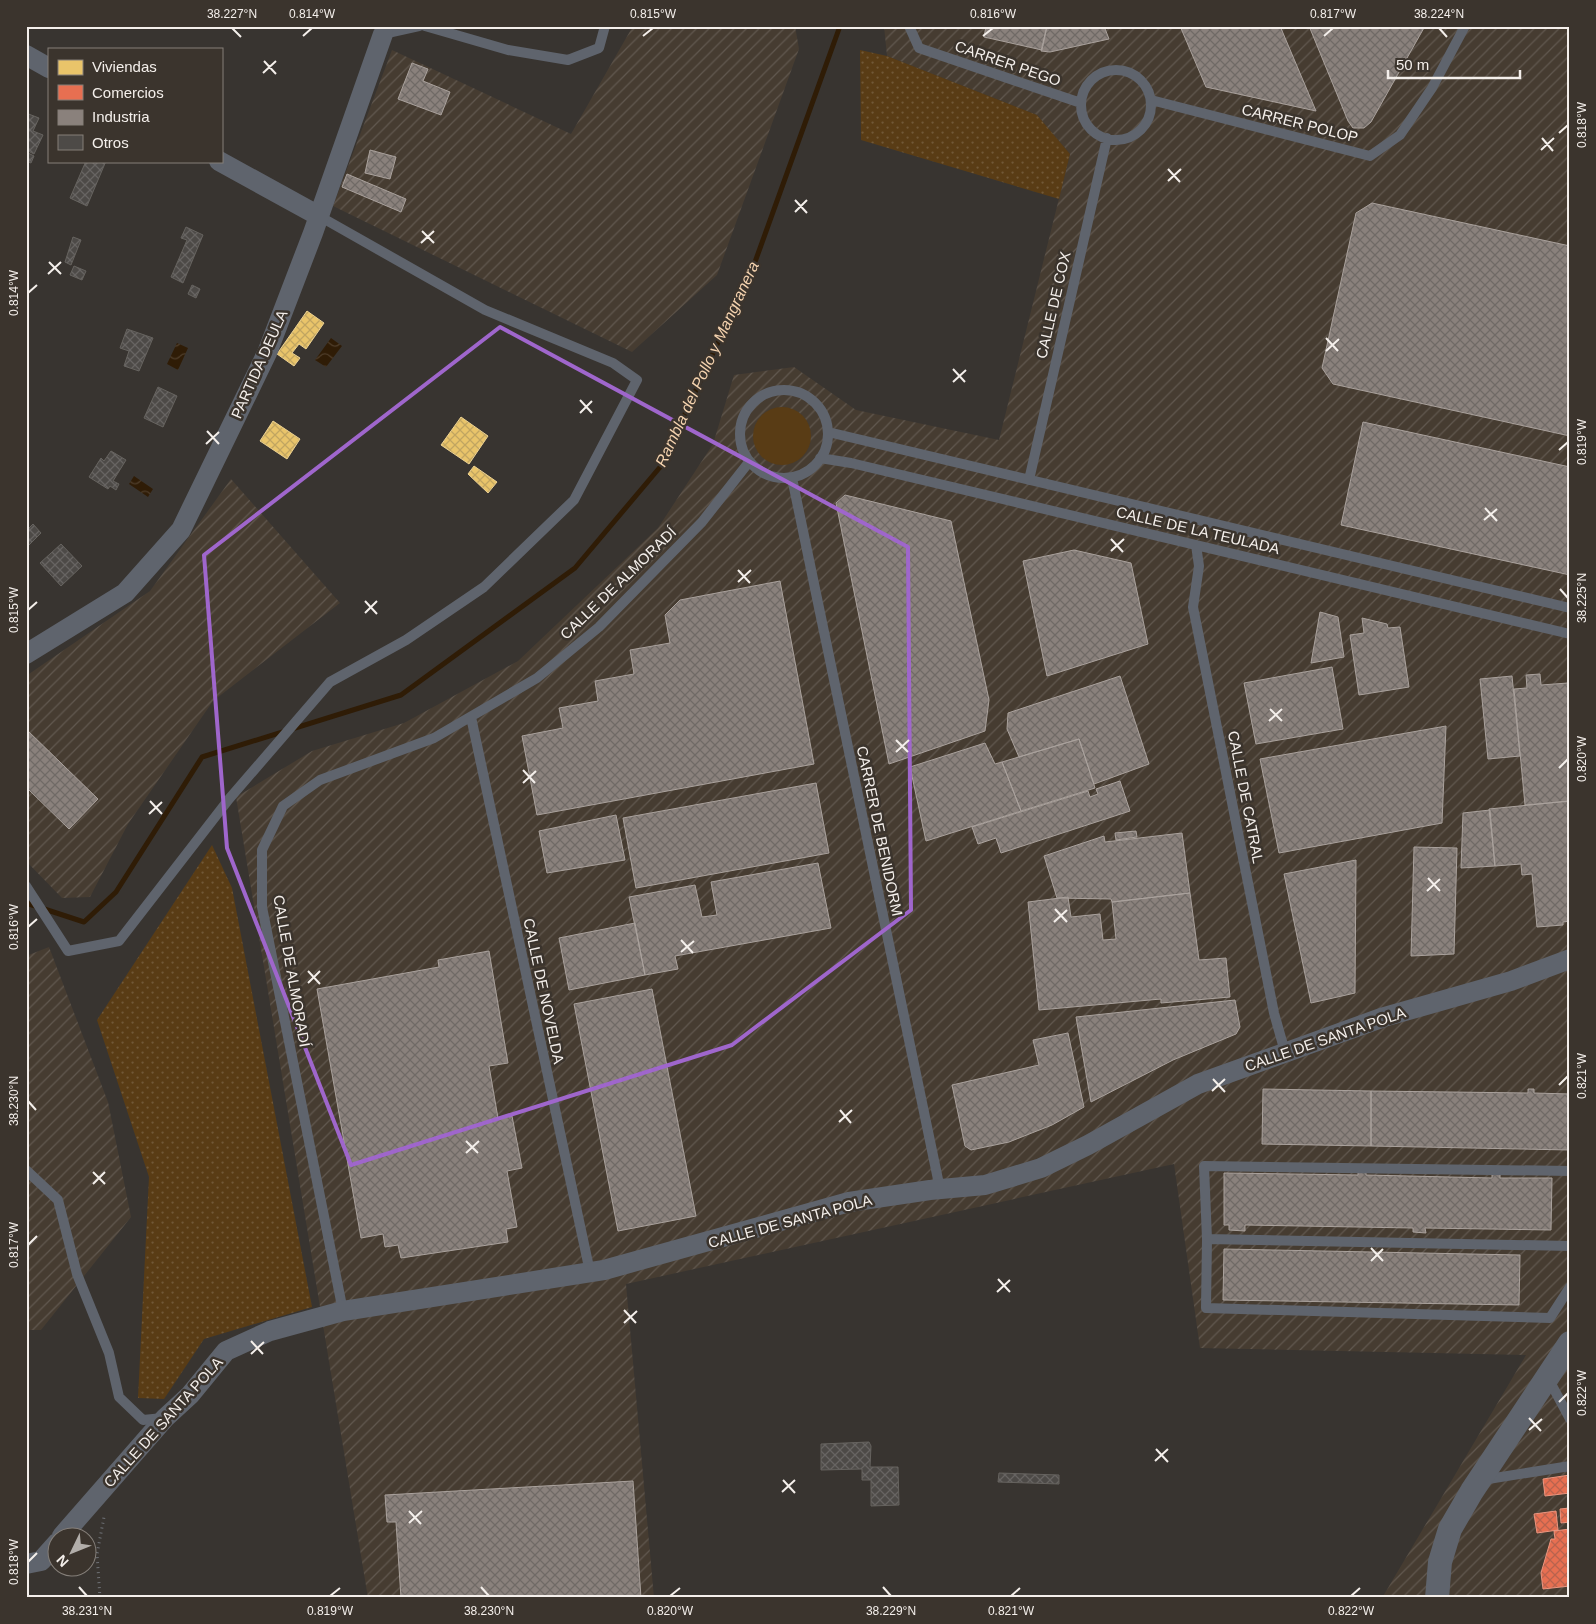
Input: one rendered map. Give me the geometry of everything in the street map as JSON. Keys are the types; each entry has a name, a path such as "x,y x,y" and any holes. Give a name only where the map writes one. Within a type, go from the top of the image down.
{"street":[{"name":"PARTIDA DEULA","path":"26,654 125,592 181,530 267,353 319,216 383,34"},
{"path":"26,55 48,67"},
{"path":"221,162 319,216"},
{"name":"CALLE DE SANTA POLA","path":"71,1526 166,1418 190,1395 226,1352 270,1331 343,1311 590,1272 759,1229 849,1202 940,1189 985,1185 1041,1168 1088,1145 1198,1084 1384,1017 1511,981 1570,959"},
{"path":"1437,1598 1440,1562 1450,1529 1478,1480 1570,1343"},
{"path":"26,1564 41,1561 48,1553"}],"lane":[{"path":"383,34 419,26"},
{"path":"425,26 508,50 568,60 600,48 605,26"},
{"name":"CARRER PEGO","path":"909,26 919,48 1081,104"},
{"name":"CARRER POLOP","path":"1151,100 1370,156 1400,135 1432,88 1465,26"},
{"path":"1113,70 1121,70 1139,79 1147,88 1151,100 1151,110 1147,122 1139,132 1122,140 1107,138 1093,131 1085,121 1081,104 1084,92 1090,82 1101,74 1113,70"},
{"name":"CALLE DE COX","path":"1029,480 1107,138"},
{"path":"26,886 68,951 119,941 228,799 330,682 406,640 484,587 574,500 637,380 613,364 485,310 319,216"},
{"path":"778,390 790,390 804,395 820,411 828,432 827,443 820,458 817,464 806,472 792,478 767,475 749,462 742,448 740,427 745,412 763,395 778,390"},
{"name":"CALLE DE LA TEULADA","path":"828,432 1570,608"},
{"name":"CALLE DE LA TEULADA","path":"820,458 852,463 1570,634"},
{"name":"CALLE DE ALMORADÍ","path":"343,1311 262,907 262,850 283,806 320,780 434,738 537,678 599,627 702,522 749,462"},
{"name":"CARRER DE BENIDORM","path":"792,478 940,1189"},
{"name":"CALLE DE CATRAL","path":"1196,545 1199,566 1193,607 1274,1014 1286,1052"},
{"name":"CALLE DE NOVELDA","path":"471,717 590,1272"},
{"path":"1570,1171 1204,1166 1207,1239 1206,1308 1550,1318 1570,1287"},
{"path":"26,1170 58,1200 77,1274 109,1353 119,1397 143,1420 166,1418"},
{"path":"1207,1239 1570,1246"},
{"path":"1547,1377 1570,1419"},
{"path":"1478,1480 1570,1466"}],"path":[{"path":"100,1598 97,1554 106,1510"}],"highlighted area":[{"path":"500,327 908,547 911,910 732,1045 351,1165 227,848 204,555"}],"shaded area":[{"path":"633,26 795,26 799,49 717,275 632,352 333,206 392,50 571,134"},
{"path":"884,26 1570,26 1570,1598 1382,1598 1526,1355 1200,1348 1174,1164 626,1284 654,1598 368,1598 236,797 312,751 404,723 518,661 658,528 713,444 734,375 794,367 856,410 999,440 1070,154 1037,115 887,56"},
{"path":"860,50 887,56 1037,115 1070,154 1059,199 861,140"},
{"path":"782,407 793,409 806,420 811,436 809,447 798,460 782,465 771,463 758,452 753,436 755,425 766,412"},
{"path":"231,479 340,603 213,701 128,824 90,897 62,898 26,861 26,676 150,591"},
{"path":"212,845 232,888 312,1307 204,1339 164,1399 138,1398 149,1177 97,1020"},
{"path":"49,947 108,1102 131,1217 41,1330 26,1330 26,956"}],"water":[{"path":"331,338 342,346 326,367 315,360"},
{"path":"177,343 188,348 178,370 167,364"},
{"path":"134,476 153,489 148,497 129,484"}],"building: Viviendas":[{"path":"307,311 324,323 306,349 299,344 292,353 300,358 294,366 277,354"},
{"path":"461,417 488,436 469,464 441,445"},
{"path":"273,421 300,439 287,459 260,441"},
{"path":"474,466 497,482 488,493 468,474"}],"building: Comercios":[{"path":"1570,1475 1570,1493 1545,1496 1543,1479"},
{"path":"1570,1508 1570,1522 1561,1523 1560,1509"},
{"path":"1556,1511 1558,1530 1537,1533 1534,1514"},
{"path":"1570,1529 1570,1586 1543,1589 1541,1573 1551,1539 1555,1539 1554,1531"}],"building: Industria":[{"path":"986,26 1047,26 1042,50 984,37"},
{"path":"1047,26 1104,26 1109,39 1050,52 1041,51"},
{"path":"1180,26 1280,26 1316,111 1206,87"},
{"path":"1309,26 1425,26 1371,122 1364,128 1353,128 1348,121"},
{"path":"412,63 428,69 423,81 450,92 441,115 398,99"},
{"path":"370,150 396,157 390,179 365,173"},
{"path":"347,174 406,199 401,212 342,187"},
{"path":"1372,203 1570,246 1570,436 1333,384 1322,368 1356,213"},
{"path":"1363,422 1570,467 1570,575 1341,525"},
{"path":"845,495 951,521 989,700 985,731 889,764 836,503"},
{"path":"1074,550 1131,563 1148,644 1047,676 1023,561"},
{"path":"780,581 814,764 537,815 522,736 563,728 559,708 598,701 595,681 634,674 630,650 670,643 665,615 680,600"},
{"path":"1320,612 1338,617 1344,657 1311,663"},
{"path":"1362,618 1387,624 1388,628 1400,627 1409,687 1359,695 1350,635 1364,633"},
{"path":"1332,667 1343,729 1256,744 1244,683"},
{"path":"1540,674 1541,685 1568,683 1570,801 1525,805 1514,689 1527,688 1526,675"},
{"path":"1120,676 1149,764 1094,784 1079,739 1019,757 1007,729 1008,713"},
{"path":"1512,676 1520,756 1488,759 1480,679"},
{"path":"1446,726 1442,823 1279,853 1260,759"},
{"path":"26,729 98,799 69,829 26,787"},
{"path":"1079,739 1095,788 1021,811 1002,762"},
{"path":"985,743 995,764 1002,762 1021,811 926,841 910,767"},
{"path":"1120,781 1130,811 1001,853 996,838 978,844 972,827 1088,791 1090,797 1098,794 1096,789"},
{"path":"816,783 829,853 636,888 623,818"},
{"path":"1570,801 1570,921 1563,922 1563,925 1537,927 1532,874 1522,875 1521,864 1495,866 1489,809"},
{"path":"1490,810 1495,866 1461,868 1463,813"},
{"path":"616,815 625,860 547,873 539,831"},
{"path":"1136,831 1137,837 1116,840 1115,833"},
{"path":"1182,833 1190,893 1112,902 1111,899 1057,898 1044,856 1104,836 1105,842"},
{"path":"1414,847 1457,848 1454,954 1411,956"},
{"path":"1356,860 1355,993 1311,1003 1284,874"},
{"path":"818,863 831,928 675,956 678,969 645,975 629,897 695,885 702,917 717,915 711,882"},
{"path":"1190,893 1199,960 1226,958 1230,997 1161,1003 1161,999 1039,1010 1028,902 1068,897 1071,917 1100,914 1103,940 1116,939 1112,902"},
{"path":"635,923 645,975 569,990 559,938"},
{"path":"489,951 508,1063 489,1066 498,1118 512,1116 522,1168 507,1171 517,1227 506,1229 508,1242 401,1258 398,1245 385,1247 383,1234 361,1238 317,989 439,967 438,960"},
{"path":"652,989 696,1216 618,1231 574,1004"},
{"path":"1235,1000 1240,1027 1236,1034 1173,1060 1091,1102 1076,1017"},
{"path":"1068,1033 1084,1107 1052,1125 1009,1142 971,1150 965,1146 952,1085 1039,1065 1033,1040"},
{"path":"1263,1089 1371,1091 1371,1146 1262,1144"},
{"path":"1528,1089 1534,1089 1534,1093 1570,1094 1570,1150 1371,1146 1371,1091 1528,1093"},
{"path":"1358,1171 1366,1171 1366,1175 1492,1178 1492,1173 1500,1173 1500,1178 1552,1178 1551,1230 1425,1228 1426,1233 1413,1232 1413,1228 1245,1225 1245,1231 1229,1230 1229,1225 1224,1225 1224,1173 1358,1175"},
{"path":"1224,1249 1520,1255 1519,1305 1223,1300"},
{"path":"633,1481 641,1598 401,1598 396,1522 387,1522 385,1495"}],"building: Otros":[{"path":"26,113 39,118 33,131 43,135 34,154 26,150"},
{"path":"26,152 34,156 31,163 26,161"},
{"path":"86,162 106,162 87,206 70,198"},
{"path":"186,227 203,235 183,283 171,277 187,240 181,238"},
{"path":"73,237 81,240 71,265 65,262"},
{"path":"74,266 86,271 82,280 70,275"},
{"path":"192,285 200,289 196,298 188,294"},
{"path":"127,329 153,338 139,371 124,366 129,351 120,348"},
{"path":"158,387 177,396 163,427 144,418"},
{"path":"111,451 126,460 113,481 119,484 116,490 110,486 108,489 89,477 101,458 104,461"},
{"path":"33,524 41,533 26,548 26,531"},
{"path":"61,544 82,566 61,586 40,563"},
{"path":"869,1442 871,1446 870,1467 898,1467 899,1505 871,1506 871,1480 862,1480 862,1469 821,1470 821,1444"},
{"path":"999,1473 1059,1475 1059,1484 998,1482"}],"waterway":[{"name":"Rambla del Pollo y Mangranera","path":"26,903 84,922 116,892 202,757 401,695 575,568 661,466 755,262 840,26"}]}
